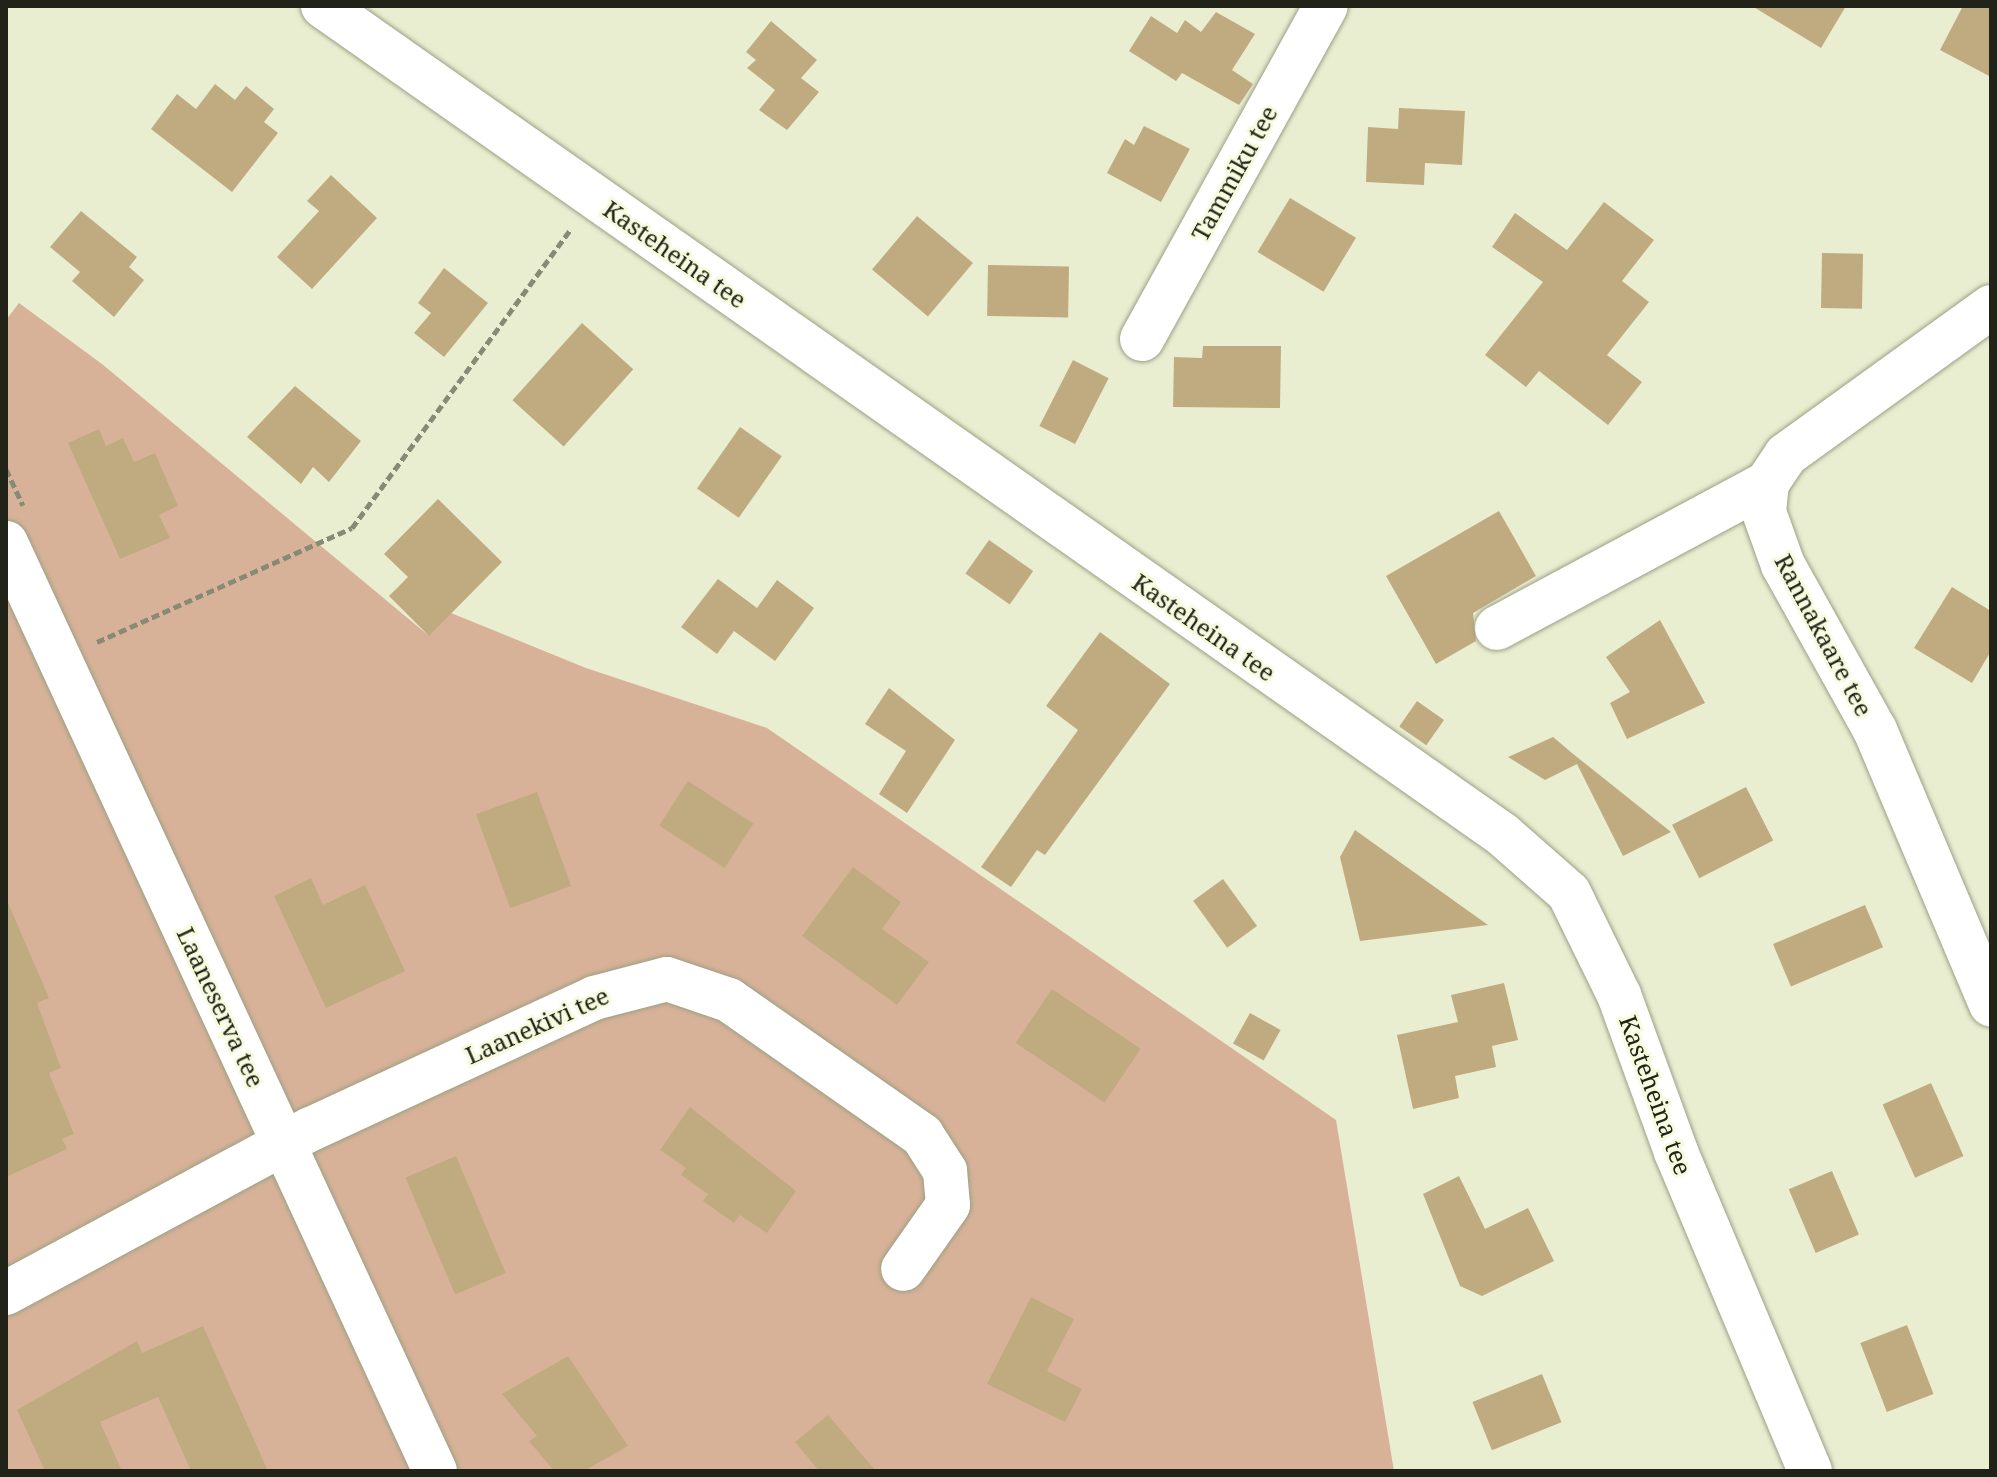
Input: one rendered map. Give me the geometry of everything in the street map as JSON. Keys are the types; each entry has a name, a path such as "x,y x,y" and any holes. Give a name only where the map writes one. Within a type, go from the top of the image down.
{"street":[{"name":"Kasteheina tee","path":"323,6 1502,834 1569,893 1619,995 1676,1152 1810,1471"},
{"name":"Tammiku tee","path":"1142,339 1326,6"},
{"path":"1497,628 1767,483 1786,455 1991,307"},
{"name":"Rannakaare tee","path":"1767,483 1764,512 1783,565 1875,730 1991,1004"},
{"name":"Laaneserva tee","path":"6,543 435,1471"},
{"name":"Laanekivi tee","path":"6,1293 284,1142 594,998 667,979 729,1000 922,1135 945,1171 948,1205 903,1269"}],"path":[{"path":"89,646 352,528 595,197"}],"shaded area":[{"path":"19,303 102,364 428,635 451,613 586,668 767,728 1336,1120 1394,1471 6,1471 6,320"}],"building":[{"path":"1752,6 1846,6 1821,48"},
{"path":"1963,6 1991,6 1991,77 1940,50"},
{"path":"1216,12 1255,34 1232,70 1253,84 1239,105 1182,73 1176,81 1129,51 1151,16 1177,33 1185,20 1201,32"},
{"path":"771,21 817,60 801,78 819,92 787,130 759,110 775,90 747,68 756,60 746,52"},
{"path":"215,84 235,100 246,86 274,109 264,122 278,133 232,192 151,129 177,94 196,109"},
{"path":"1399,108 1465,111 1462,165 1425,163 1424,185 1366,182 1368,127 1398,129"},
{"path":"1144,126 1190,149 1161,202 1107,173 1125,139 1134,145"},
{"path":"331,175 377,218 312,289 277,257 319,211 307,201"},
{"path":"1290,198 1356,238 1324,292 1258,252"},
{"path":"1604,202 1654,240 1622,281 1649,302 1607,355 1642,382 1608,425 1539,371 1526,387 1485,355 1543,282 1492,247 1515,213 1567,250"},
{"path":"81,211 137,257 129,267 144,280 114,317 72,281 80,272 50,247"},
{"path":"917,216 973,263 928,317 872,270"},
{"path":"1822,253 1863,254 1862,309 1821,308"},
{"path":"988,265 1069,266 1068,317 987,316"},
{"path":"444,268 488,303 444,357 414,333 431,313 418,303"},
{"path":"582,323 633,369 564,446 512,400"},
{"path":"1203,346 1281,346 1280,408 1173,407 1174,357 1202,358"},
{"path":"1073,360 1109,378 1075,444 1039,426"},
{"path":"295,386 361,441 329,482 313,467 301,484 247,437"},
{"path":"740,427 782,456 739,518 697,488"},
{"path":"99,429 106,446 123,438 134,462 155,453 178,506 159,515 170,538 120,559 68,443"},
{"path":"438,499 502,562 429,636 389,596 408,577 384,554"},
{"path":"1499,511 1536,576 1473,613 1476,641 1436,664 1386,576"},
{"path":"989,540 1033,571 1010,605 965,574"},
{"path":"718,579 757,608 777,580 814,608 775,661 734,631 717,654 681,627"},
{"path":"1952,587 1991,611 1991,651 1972,683 1914,648"},
{"path":"1660,620 1705,703 1627,739 1610,703 1630,692 1606,657"},
{"path":"1100,632 1170,684 1045,855 1037,850 1011,887 981,867 1078,730 1046,706"},
{"path":"889,688 955,740 907,813 879,794 906,751 865,724"},
{"path":"1417,701 1444,720 1426,745 1399,726"},
{"path":"1553,737 1671,832 1623,856 1577,764 1545,780 1508,757"},
{"path":"688,781 753,823 725,868 659,825"},
{"path":"1746,787 1773,840 1699,878 1672,825"},
{"path":"537,792 571,886 510,908 476,814"},
{"path":"1355,830 1488,925 1360,941 1340,857"},
{"path":"853,867 901,902 882,929 929,962 897,1005 802,936"},
{"path":"311,878 323,905 365,885 405,971 326,1008 274,896"},
{"path":"1223,879 1257,926 1227,948 1193,901"},
{"path":"6,898 49,998 37,1003 61,1068 49,1073 74,1134 62,1139 67,1149 6,1177"},
{"path":"1865,905 1883,947 1791,986 1773,944"},
{"path":"1504,983 1518,1040 1492,1046 1496,1067 1455,1076 1459,1098 1413,1109 1397,1035 1458,1022 1451,995"},
{"path":"1052,989 1141,1049 1104,1103 1016,1043"},
{"path":"1250,1013 1281,1030 1264,1061 1233,1044"},
{"path":"1931,1083 1964,1156 1915,1178 1883,1105"},
{"path":"690,1107 796,1191 767,1233 740,1215 734,1223 703,1201 708,1194 681,1175 686,1168 660,1150"},
{"path":"456,1156 506,1273 455,1294 405,1177"},
{"path":"1832,1171 1859,1235 1816,1253 1789,1189"},
{"path":"1459,1176 1485,1229 1528,1208 1554,1261 1482,1296 1460,1286 1423,1194"},
{"path":"1031,1297 1074,1319 1047,1371 1082,1389 1065,1422 987,1384"},
{"path":"1907,1325 1934,1394 1887,1412 1860,1343"},
{"path":"203,1326 268,1471 191,1471 158,1397 100,1422 122,1471 45,1471 17,1410 137,1341 142,1353"},
{"path":"568,1356 628,1446 584,1471 554,1471 529,1441 537,1436 502,1394"},
{"path":"1542,1374 1561,1422 1492,1450 1472,1402"},
{"path":"828,1415 876,1471 819,1471 795,1442"}]}
